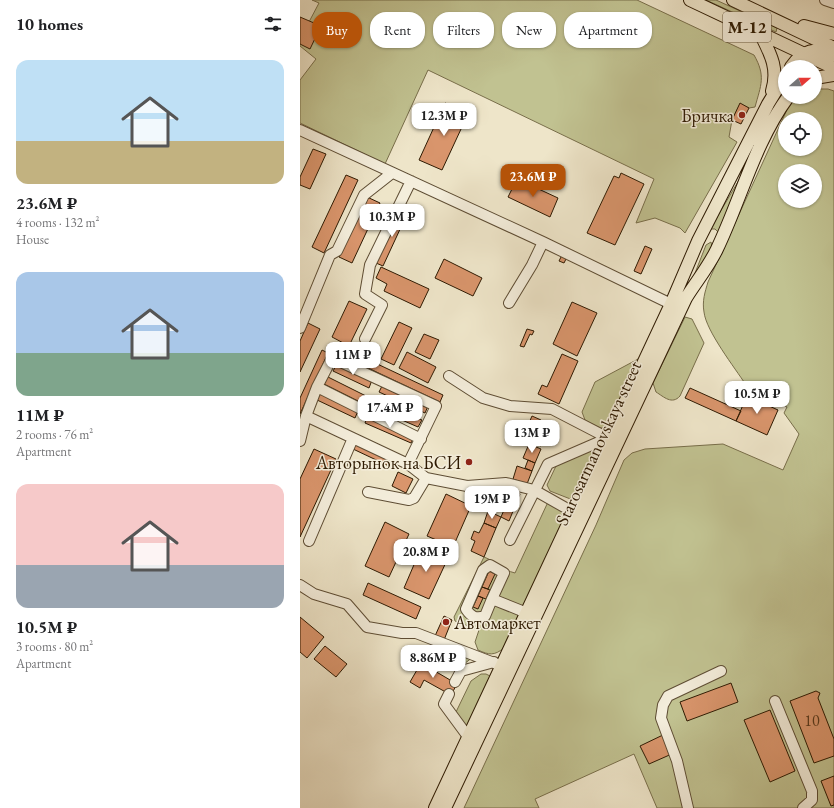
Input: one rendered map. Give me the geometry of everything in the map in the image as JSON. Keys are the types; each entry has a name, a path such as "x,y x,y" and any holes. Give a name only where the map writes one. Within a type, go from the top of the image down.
{"main road":[{"name":"М-12","path":"690,0 834,68"},
{"name":"М-12","path":"733,0 834,48"},
{"path":"776,20 834,34"},
{"path":"760,33 770,52 775,66 775,80 768,104"},
{"path":"798,60 804,54 819,50 834,55"},
{"path":"822,77 834,75"},
{"path":"768,104 778,88"},
{"name":"Starosarmanovskaya street","path":"435,808 469,738 498,664 527,613 671,304 698,241 768,104"},
{"name":"Starosarmanovskaya street","path":"445,808 686,298 716,250 746,177 783,104"},
{"path":"698,241 704,237 710,238 713,240 716,250"}],"street":[{"path":"825,0 834,4"},
{"path":"300,130 543,242 671,304"},
{"path":"300,328 330,255 337,251 364,195 392,173"},
{"path":"365,339 382,305 365,294 370,265 411,182"},
{"path":"509,303 532,266 543,242"},
{"path":"300,441 306,416 317,387 332,358 436,406 408,464"},
{"path":"449,376 483,398 510,406 552,409 608,438"},
{"path":"317,387 421,438"},
{"path":"306,416 408,464 426,478 467,486 506,483 534,490 573,512"},
{"path":"309,542 353,438"},
{"path":"510,540 548,464 608,438"},
{"path":"368,492 408,500 414,498 426,478"},
{"path":"490,565 504,573 492,599 485,616 480,618 470,616 466,609 484,570 490,565"},
{"path":"300,584 314,594 346,604 367,627 402,633 416,632 498,664"},
{"path":"492,599 527,613"},
{"path":"455,682 461,671 498,664"},
{"path":"688,808 677,761 661,718 663,705 668,696 721,671"},
{"path":"449,694 444,704 469,738"},
{"path":"775,701 812,791 812,800 807,806 802,808"}],"green space":[{"path":"312,0 637,0 754,55 760,69 761,81 755,107 749,108 740,104 732,120 729,137 737,142 685,233 680,228 655,218 636,223 654,179 428,70 385,164 300,123 300,80 316,59 300,46 300,39 312,16 312,48 362,48 362,12 314,12 319,3"},
{"path":"706,0 716,0 777,28 776,32"},
{"path":"822,89 834,91 834,808 657,808 634,754 535,799 539,808 464,808 596,525 624,460 632,453 645,449 723,444 783,470 799,434 784,413 787,407 753,391 746,385 715,339 706,320 703,308 708,282 778,129 778,156 822,156 822,112 786,112 790,104 822,104"},
{"path":"739,180 719,233 715,229 710,229"},
{"path":"711,242 712,247 688,291 706,245"},
{"path":"685,317 692,319 704,343 680,396 677,399 671,400 656,392 653,383"},
{"path":"640,358 609,426 601,428 585,420 582,412 595,382"},
{"path":"588,450 596,453 573,500 550,491 547,485 556,466"},
{"path":"548,502 567,513 504,648 491,654 478,650 475,642 479,630 455,621 454,617 484,557 506,570 515,573"},
{"path":"443,646 473,657 464,664 441,663 438,658"},
{"path":"481,674 486,674 492,677 470,728 460,722 456,712 471,681"}],"building":[{"path":"300,17 312,22 312,45 310,49 300,44"},
{"path":"445,103 468,114 442,170 419,160"},
{"path":"740,103 749,108 741,124 732,120"},
{"path":"313,149 326,154 310,189 300,185 300,177"},
{"path":"621,173 644,184 615,245 587,233 614,176 619,178"},
{"path":"346,175 358,180 324,253 312,247"},
{"path":"517,179 558,198 550,217 508,197"},
{"path":"367,197 380,203 352,263 339,257"},
{"path":"401,209 408,212 383,266 376,263"},
{"path":"645,246 652,249 641,274 634,271"},
{"path":"562,255 567,257 564,263 559,261"},
{"path":"444,259 482,278 473,296 435,278"},
{"path":"381,267 429,289 420,308 384,291 387,284 376,278"},
{"path":"349,301 367,309 349,346 332,337"},
{"path":"572,302 597,313 577,356 553,344"},
{"path":"399,322 412,328 394,365 381,359"},
{"path":"308,323 320,329 300,372 300,341"},
{"path":"527,329 534,331 532,335 530,334 524,347 520,346"},
{"path":"424,334 439,340 430,359 415,352"},
{"path":"360,342 370,346 366,355 356,351"},
{"path":"335,344 443,395 440,402 332,351"},
{"path":"322,350 328,353 300,414 300,398"},
{"path":"407,352 436,367 428,383 399,368"},
{"path":"562,354 578,361 559,404 538,394 542,385 547,387"},
{"path":"337,364 372,380 369,388 333,371"},
{"path":"326,376 366,396 362,403 322,383"},
{"path":"383,384 428,406 425,413 379,392"},
{"path":"690,388 741,411 736,421 685,398"},
{"path":"318,392 358,411 355,418 315,399"},
{"path":"745,395 778,410 767,435 736,421 743,405 741,404"},
{"path":"375,400 422,420 418,427 372,407"},
{"path":"368,415 415,436 411,443 365,423"},
{"path":"532,416 541,420 533,436 525,432"},
{"path":"544,421 551,424 541,446 534,443"},
{"path":"356,443 392,460 389,466 353,449"},
{"path":"529,444 541,449 535,463 523,458"},
{"path":"314,449 336,459 300,537 300,479"},
{"path":"528,460 535,463 532,471 525,468"},
{"path":"517,466 532,471 527,484 513,479"},
{"path":"398,472 413,479 406,493 392,486"},
{"path":"513,489 519,491 518,493 520,494 509,521 501,517"},
{"path":"446,494 471,506 453,547 427,536"},
{"path":"488,511 501,517 496,528 484,523"},
{"path":"385,522 409,534 389,577 365,566"},
{"path":"484,523 496,528 484,557 471,551 475,541 471,539 474,531 479,533"},
{"path":"422,546 448,558 429,599 404,588"},
{"path":"489,571 495,574 488,589 482,587"},
{"path":"368,583 421,607 416,619 363,595"},
{"path":"482,587 490,590 486,599 478,596"},
{"path":"478,596 483,598 478,609 473,607"},
{"path":"444,616 452,620 444,640 435,636"},
{"path":"300,617 324,637 307,658 300,652"},
{"path":"325,646 347,664 336,677 314,659"},
{"path":"421,663 457,684 451,695 424,680 420,688 410,682"},
{"path":"731,683 738,702 687,721 680,702"},
{"path":"816,691 820,693 818,698 834,739 834,756 814,763 790,701"},
{"path":"770,710 795,771 770,782 744,720"},
{"path":"665,734 674,753 649,764 640,746"},
{"path":"834,776 834,805 831,806 821,781"}],"place":[{"name":"Бричка","path":"742,115"},
{"name":"Авторынок на БСИ","path":"469,462"},
{"name":"Автомаркет","path":"446,622"}]}
